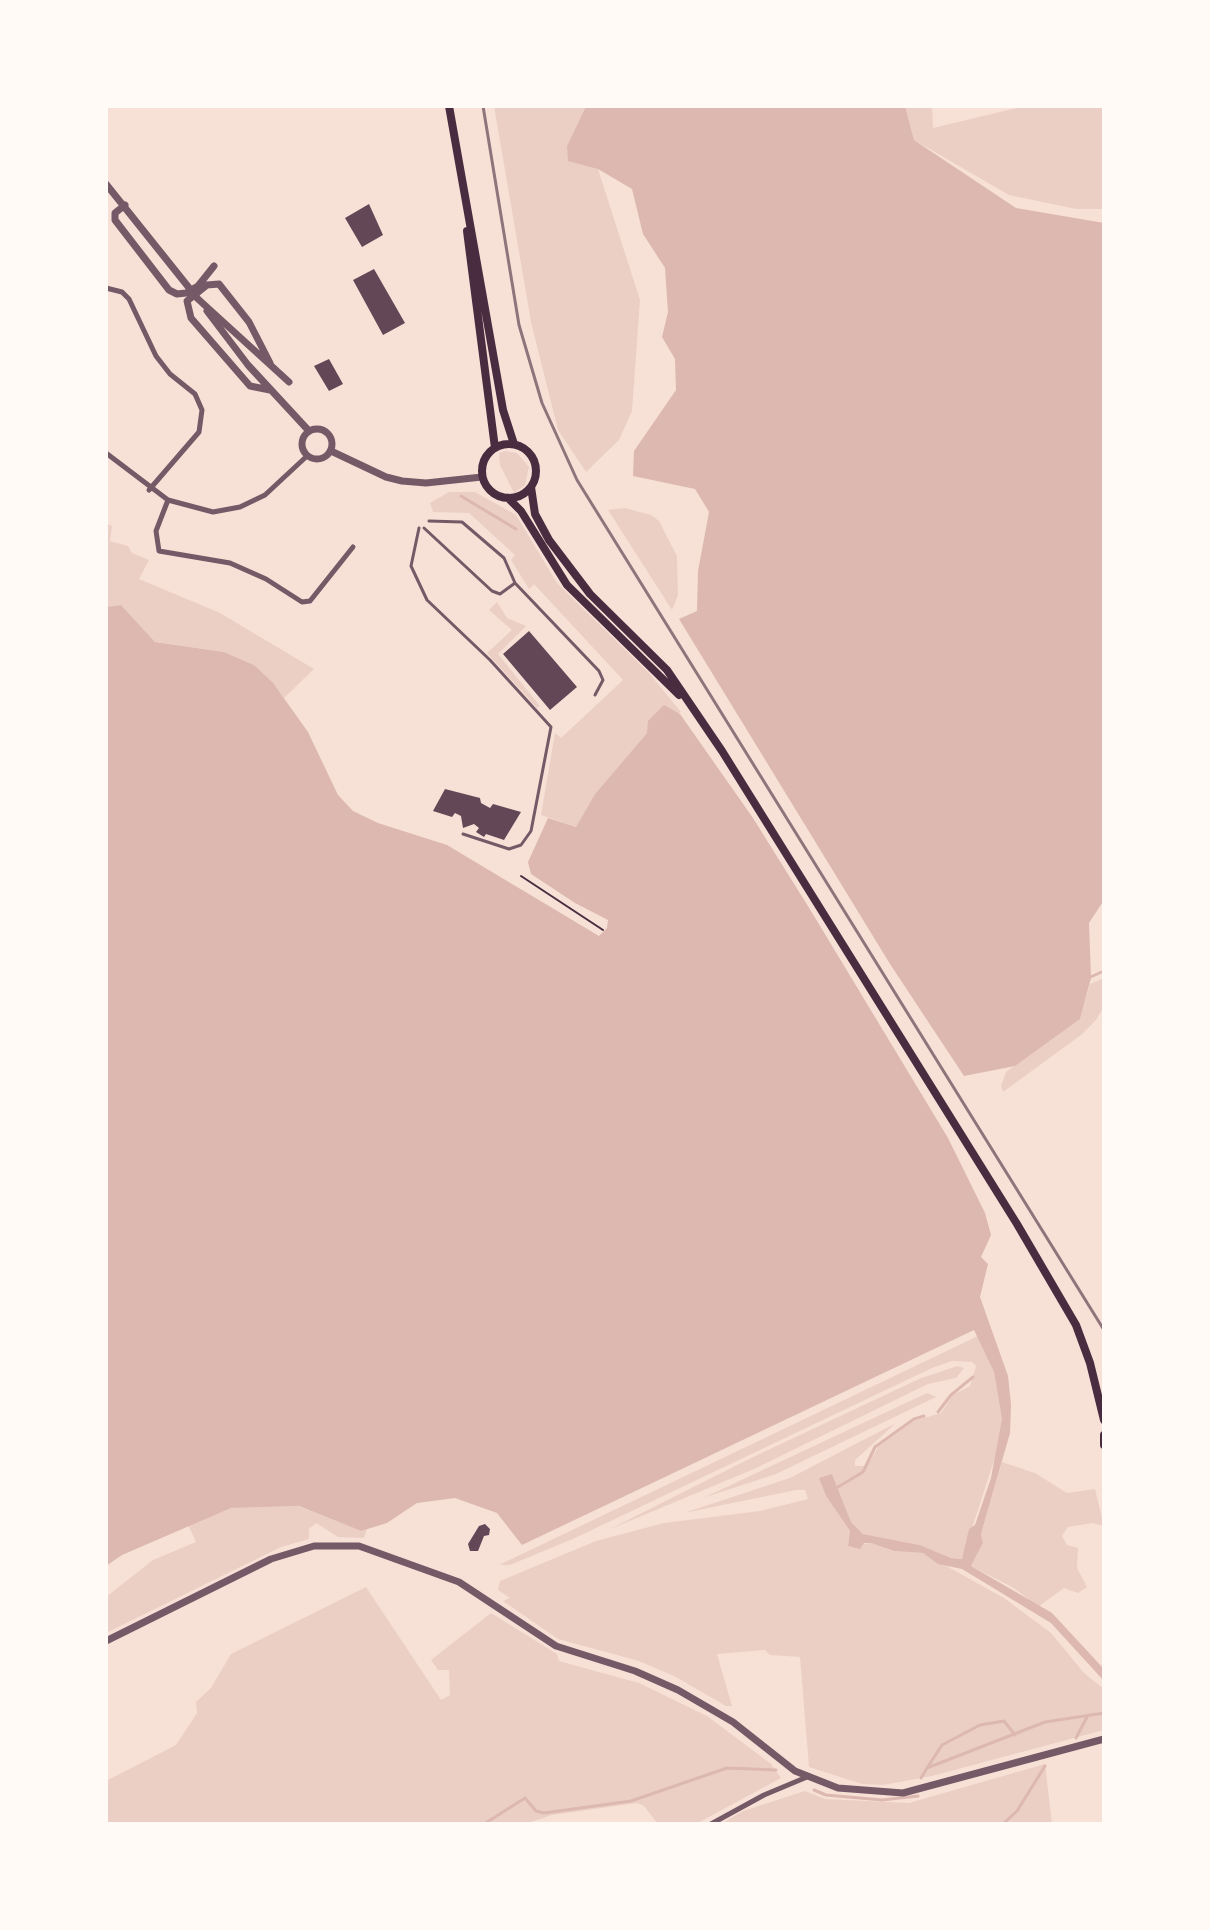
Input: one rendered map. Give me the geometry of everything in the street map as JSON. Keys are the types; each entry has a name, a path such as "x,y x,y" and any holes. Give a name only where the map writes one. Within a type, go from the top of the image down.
{"main road":[{"path":"449,106 503,410 514,444"},
{"path":"465,198 495,448"},
{"path":"688,703 567,585 521,511 508,498 492,492 482,477 484,460 495,448 514,444 523,448 534,461 536,470 531,487 535,514 563,561 590,594 667,670 722,751 1065,1304 1090,1363 1104,1420"},
{"path":"508,498 531,487"},
{"path":"1104,1435 1104,1445"}],"street":[{"path":"106,184 270,390 309,431"},
{"path":"125,205 115,213 115,220 169,290 177,294 186,293 198,286 214,266"},
{"path":"270,390 250,386 191,318 187,301 207,285 219,284 249,322 271,365"},
{"path":"106,288 122,292 129,299 156,356 170,374 195,394 202,410 199,432 149,490"},
{"path":"198,299 289,382"},
{"path":"307,456 322,458 331,451 332,442 328,433 321,429 309,431"},
{"path":"307,456 302,443 309,431"},
{"path":"331,451 386,477 402,481 434,483 482,477"},
{"path":"106,453 149,490 168,500 213,512 240,507 265,495 307,456"},
{"path":"168,500 156,531 159,551 230,563 266,579 302,602 310,601 353,547"},
{"path":"106,1641 294,1551 330,1545 377,1550 477,1591 556,1646 635,1671 678,1690 733,1722 778,1759 807,1777 838,1788 903,1793 1104,1739"},
{"path":"711,1824 764,1795 807,1777"}],"lane":[{"path":"429,521 448,519 473,530 504,558 515,583 599,671 603,680 595,695"},
{"path":"463,834 509,849 521,845 531,831 539,800 551,727 481,651 427,600 411,566 421,528 492,591 500,594 515,583"}],"path":[{"path":"521,876 603,930"}],"shaded area":[{"path":"494,106 586,106 567,146 598,169 640,300 632,411 619,440 586,472 558,430 531,322"},
{"path":"586,106 905,106 914,140 1016,208 1104,223 1104,900 1089,923 1091,978 1080,1019 1015,1066 964,1076 890,964 679,619 697,611 698,571 709,512 695,489 633,476 634,451 676,390 675,359 662,337 668,312 665,268 643,234 632,189 598,169 568,161 567,146"},
{"path":"905,106 932,106 933,128 1025,106 1104,106 1104,209 1076,209 1009,195 914,140"},
{"path":"499,453 517,453 529,467 525,485 514,493 500,465"},
{"path":"449,492 475,492 516,515 557,583 649,673 681,712 647,733 595,794 576,827 541,815 555,733 561,738 623,680 534,584 529,589 511,560 515,555 469,513 433,512 430,503"},
{"path":"625,508 651,515 659,521 677,556 678,595 672,610 608,510"},
{"path":"106,523 112,526 110,541 128,546 132,553 149,560 139,579 220,613 314,669 284,698 254,665 224,652 155,642 121,605 106,607"},
{"path":"497,602 507,618 526,626 498,654 540,706 537,708 487,653 512,630 489,610"},
{"path":"121,605 155,642 224,652 254,665 273,683 308,732 338,795 353,811 378,823 447,845 599,936 607,928 608,920 531,874 528,862 548,818 576,827 595,794 647,733 648,721 664,705 680,714 753,818 811,911 948,1138 985,1213 991,1235 981,1257 988,1264 980,1297 1008,1376 1010,1433 981,1534 983,1543 971,1566 1052,1613 1104,1669 1104,1681 1051,1623 962,1569 938,1564 923,1553 894,1551 871,1543 864,1543 860,1549 848,1546 850,1531 826,1496 819,1478 832,1474 851,1522 863,1534 920,1545 951,1558 962,1559 969,1529 975,1525 991,1478 1002,1419 994,1372 974,1330 522,1545 497,1513 455,1498 417,1503 387,1523 361,1531 299,1506 231,1508 122,1555 106,1566 106,607"},
{"path":"1104,978 1104,1007 1096,1020 1081,1035 1003,1092 1001,1086 1006,1072 1080,1019 1090,984"},
{"path":"978,1336 994,1372 1002,1418 1000,1442 962,1559 951,1558 920,1545 863,1534 851,1522 832,1474 820,1479 826,1496 850,1531 848,1546 871,1543 894,1551 923,1553 1004,1598 1051,1633 1084,1673 1104,1689 1104,1730 932,1776 883,1785 862,1784 809,1767 800,1657 770,1655 765,1650 717,1654 732,1706 726,1706 676,1677 639,1661 558,1639 503,1601 510,1598 498,1590 500,1581 596,1541 664,1523 760,1511 808,1499 805,1490 796,1490 684,1513 790,1478 896,1423 855,1460 855,1466 867,1466 878,1447 914,1421 941,1413 953,1395 970,1386 976,1366 972,1362 952,1361 932,1368 575,1538 510,1565 499,1565"},
{"path":"957,1366 964,1368 956,1378 928,1384 754,1469 608,1530 919,1379"},
{"path":"927,1393 936,1397 776,1474 703,1498"},
{"path":"1002,1462 1035,1473 1067,1493 1095,1489 1104,1526 1093,1523 1068,1527 1062,1536 1067,1545 1078,1548 1077,1568 1087,1587 1078,1593 1064,1588 1038,1607 1014,1588 971,1566 983,1543 981,1534"},
{"path":"298,1506 361,1531 367,1529 364,1538 338,1537 316,1523 309,1529 309,1539 281,1547 106,1633 106,1597 153,1560 196,1542 188,1525 231,1508"},
{"path":"366,1587 441,1700 450,1695 449,1670 438,1670 431,1660 491,1613 557,1654 559,1661 639,1683 707,1716 771,1764 781,1778 696,1824 658,1824 644,1806 637,1803 552,1815 525,1824 106,1824 106,1781 176,1745 197,1713 196,1702 211,1688 231,1654"},
{"path":"1045,1764 1052,1824 721,1824 743,1811 805,1791 825,1799 909,1803"}],"building":[{"path":"369,204 383,235 362,247 345,218"},
{"path":"374,269 405,323 383,335 353,280"},
{"path":"329,359 343,384 329,391 314,366"},
{"path":"529,631 577,687 550,710 503,654"},
{"path":"445,789 480,798 481,803 490,808 493,804 521,812 504,840 486,834 484,837 476,832 479,828 474,824 463,828 461,816 455,813 452,817 433,811"},
{"path":"485,1524 490,1529 489,1535 484,1536 478,1551 470,1551 468,1544 479,1526"}],"waterway":[{"path":"461,496 516,529"},
{"path":"1088,978 1104,971"},
{"path":"938,1412 951,1395 973,1377"},
{"path":"838,1487 863,1472 875,1447 914,1419 924,1416"},
{"path":"921,1778 927,1768 1045,1722 1104,1713"},
{"path":"1076,1738 1087,1717"},
{"path":"927,1768 942,1745 980,1725 1004,1721 1015,1735"},
{"path":"1003,1824 1017,1811 1045,1766"},
{"path":"484,1824 525,1798 536,1811 544,1813 631,1801 727,1768 776,1770"},
{"path":"814,1790 826,1795 882,1800 918,1796"}],"railway":[{"path":"483,106 519,325 542,403 577,480 1104,1330"}]}
